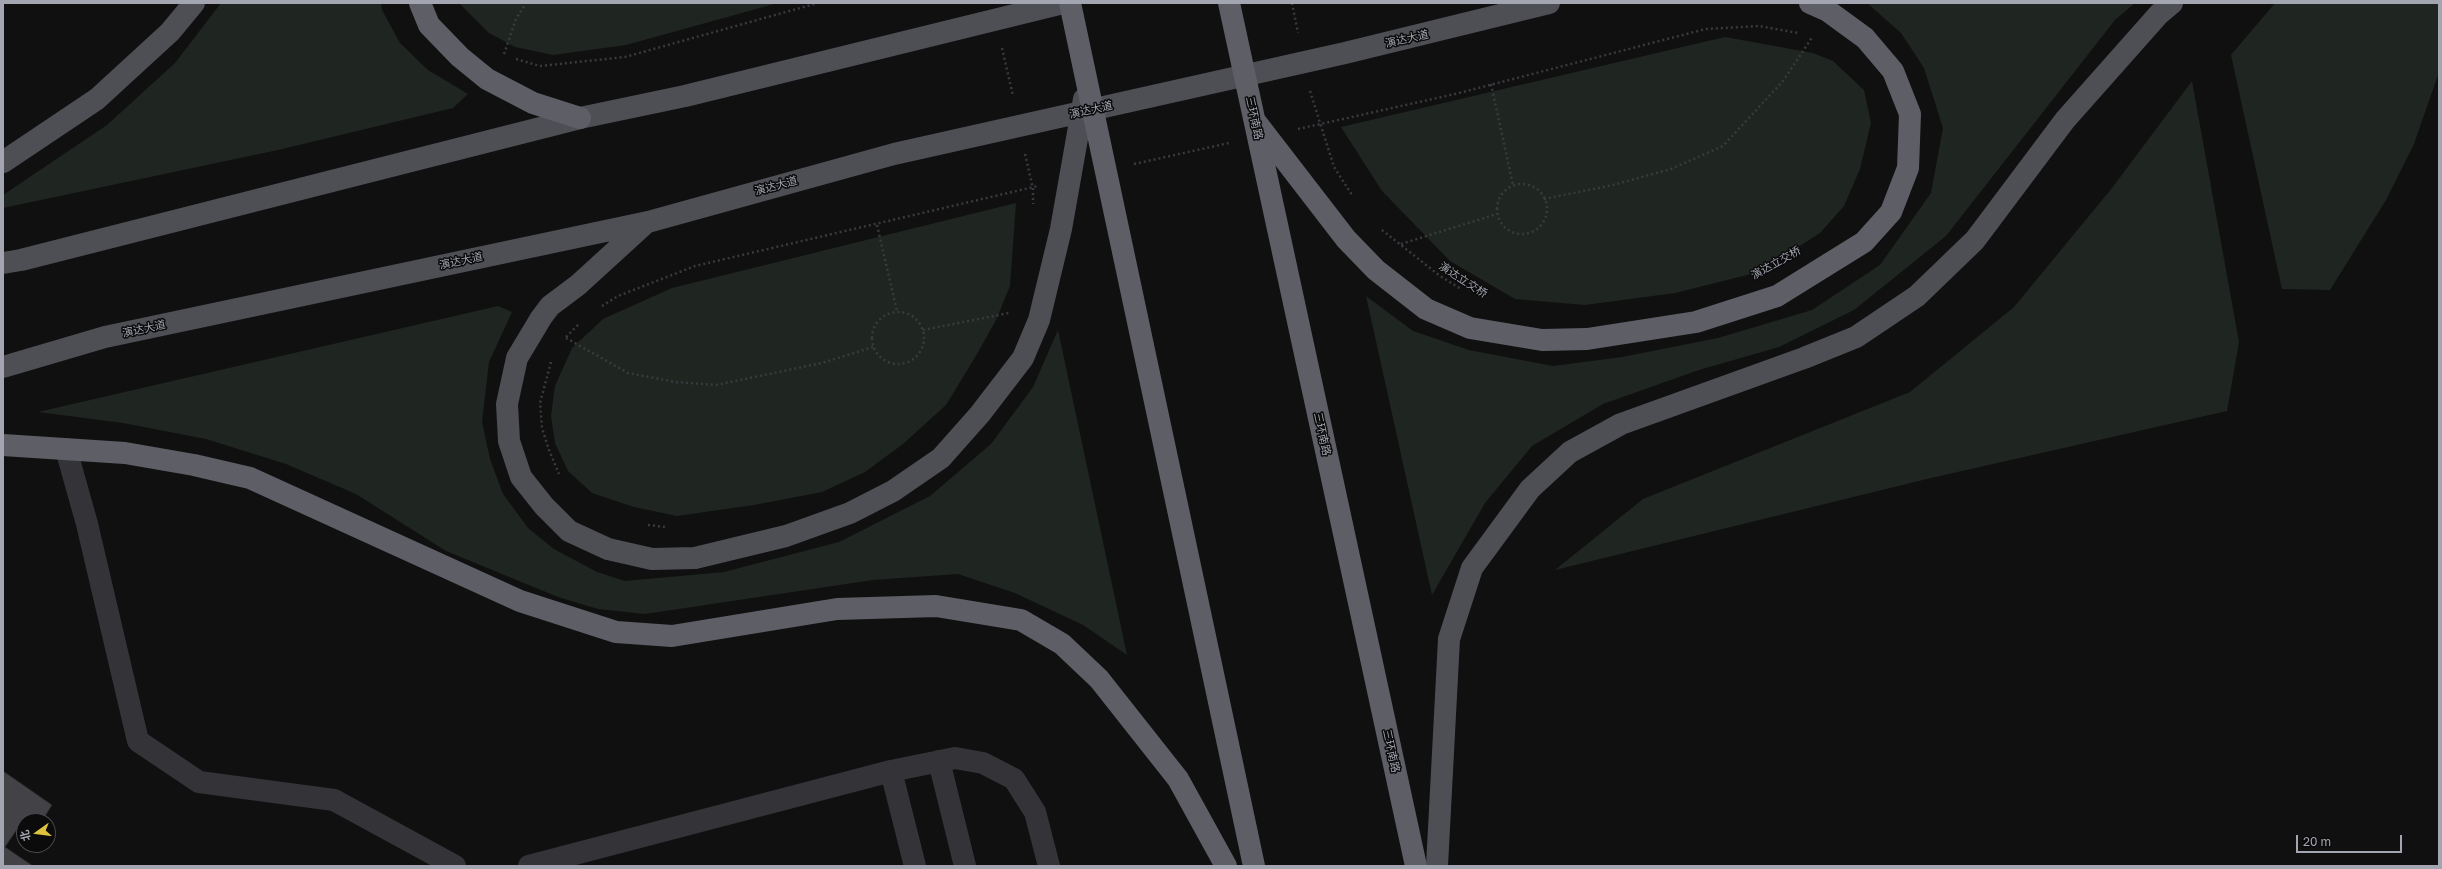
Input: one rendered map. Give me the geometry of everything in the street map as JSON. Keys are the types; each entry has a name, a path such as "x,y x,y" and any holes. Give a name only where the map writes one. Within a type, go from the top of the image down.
{"highway":[{"path":"420,3 429,25 460,57 487,79 533,103 580,118"},
{"path":"1070,3 1254,866"},
{"name":"三环南路","path":"1229,3 1416,866"},
{"path":"1255,120 1346,239 1376,270 1426,308 1470,328 1542,340 1587,339 1696,322 1777,296 1864,242 1891,212 1908,168 1910,114 1893,71 1865,38 1828,11 1810,3"},
{"path":"3,445 125,453 194,465 250,478 520,601 616,632 672,636 837,608 936,606 1021,620 1062,644 1099,679 1178,779 1226,866"}],"main road":[{"path":"3,162 98,99 170,32 194,3"},
{"path":"3,263 21,260 580,118 685,96 1063,3"},
{"name":"演达大道","path":"3,367 105,337 648,222 894,154 1450,28 1549,3"},
{"path":"1437,866 1449,639 1472,568 1530,489 1570,452 1621,424 1804,358 1856,337 1917,296 1975,240 2065,120 2159,14 2172,3"},
{"path":"648,222 578,285 550,306 517,358 507,404 509,441 521,477 544,506 569,531 608,549 652,559 695,558 786,536 850,513 893,491 941,458 980,414 1023,358 1039,320 1061,228 1087,82"}],"street":[{"path":"66,449 88,524 138,741 199,782 334,800 455,866"},
{"path":"529,866 890,771 955,758 983,763 1014,779 1035,812 1049,866"},
{"path":"939,761 965,866"},
{"path":"890,771 915,866"}],"path":[{"path":"504,55 516,19 526,3"},
{"path":"499,51 504,55 540,66 626,57 817,3"},
{"path":"1292,3 1300,41"},
{"path":"1292,130 1455,94 1706,29 1759,26 1813,36 1819,40"},
{"path":"1544,199 1613,186 1671,169 1723,146 1783,81 1813,36"},
{"path":"1001,42 1013,97"},
{"path":"1491,84 1513,185"},
{"path":"1309,87 1334,167 1354,197"},
{"path":"1130,165 1230,143"},
{"path":"1025,150 1033,189 1033,212"},
{"path":"600,307 618,296 695,266 877,225 1046,184"},
{"path":"1530,184 1537,188 1544,199 1546,210 1545,219 1540,226 1530,232 1517,234 1509,231 1501,222 1497,214 1497,203 1500,194 1513,185 1530,184"},
{"path":"1401,244 1497,214"},
{"path":"877,225 897,311"},
{"name":"演达立交桥","path":"1376,226 1401,244 1440,276 1466,293"},
{"path":"897,311 906,312 914,316 923,330 925,339 923,348 914,358 902,364 893,364 884,361 873,347 872,330 876,323 885,315 897,311"},
{"path":"923,330 1014,312 1011,320"},
{"path":"562,344 583,319"},
{"path":"566,338 628,373 676,382 716,385 822,363 873,347"},
{"path":"555,356 551,362 540,403 542,428 548,450 562,480"},
{"path":"643,525 672,527"}],"shaded area":[{"path":"221,3 381,3 382,10 400,43 428,70 468,94 453,108 278,150 3,208 3,195 107,125 175,63"},
{"path":"459,3 778,3 626,45 553,55 515,47 489,33"},
{"path":"1867,3 2135,3 2115,20 1946,236 1854,310 1779,347 1699,370 1603,404 1532,446 1485,503 1432,595 1366,296 1413,331 1469,350 1553,366 1622,357 1718,338 1812,310 1880,265 1931,193 1943,128 1924,68 1901,33"},
{"path":"2275,3 2439,3 2439,72 2414,144 2386,200 2330,290 2282,289 2231,55"},
{"path":"1725,37 1813,53 1833,61 1864,90 1871,123 1860,169 1844,206 1820,233 1759,272 1675,293 1585,305 1515,299 1450,261 1382,191 1341,127"},
{"path":"2192,81 2239,342 2227,411 1931,478 1555,570 1643,499 1910,392 2014,307 2112,188"},
{"path":"1016,203 1010,286 996,320 977,354 946,405 903,444 865,472 822,492 754,505 677,516 634,507 592,493 568,471 555,443 551,416 555,386 572,348 603,319 672,288"},
{"path":"498,306 512,312 489,362 482,422 490,459 503,494 528,528 554,549 597,572 625,581 724,572 839,542 930,496 991,444 1033,387 1058,330 1127,655 1083,625 1015,593 958,574 873,580 645,614 598,609 558,597 446,551 356,494 286,464 206,439 123,423 38,412"}],"building":[{"path":"3,771 52,805 47,813 16,813 16,831 5,847 33,866 3,866"}]}
